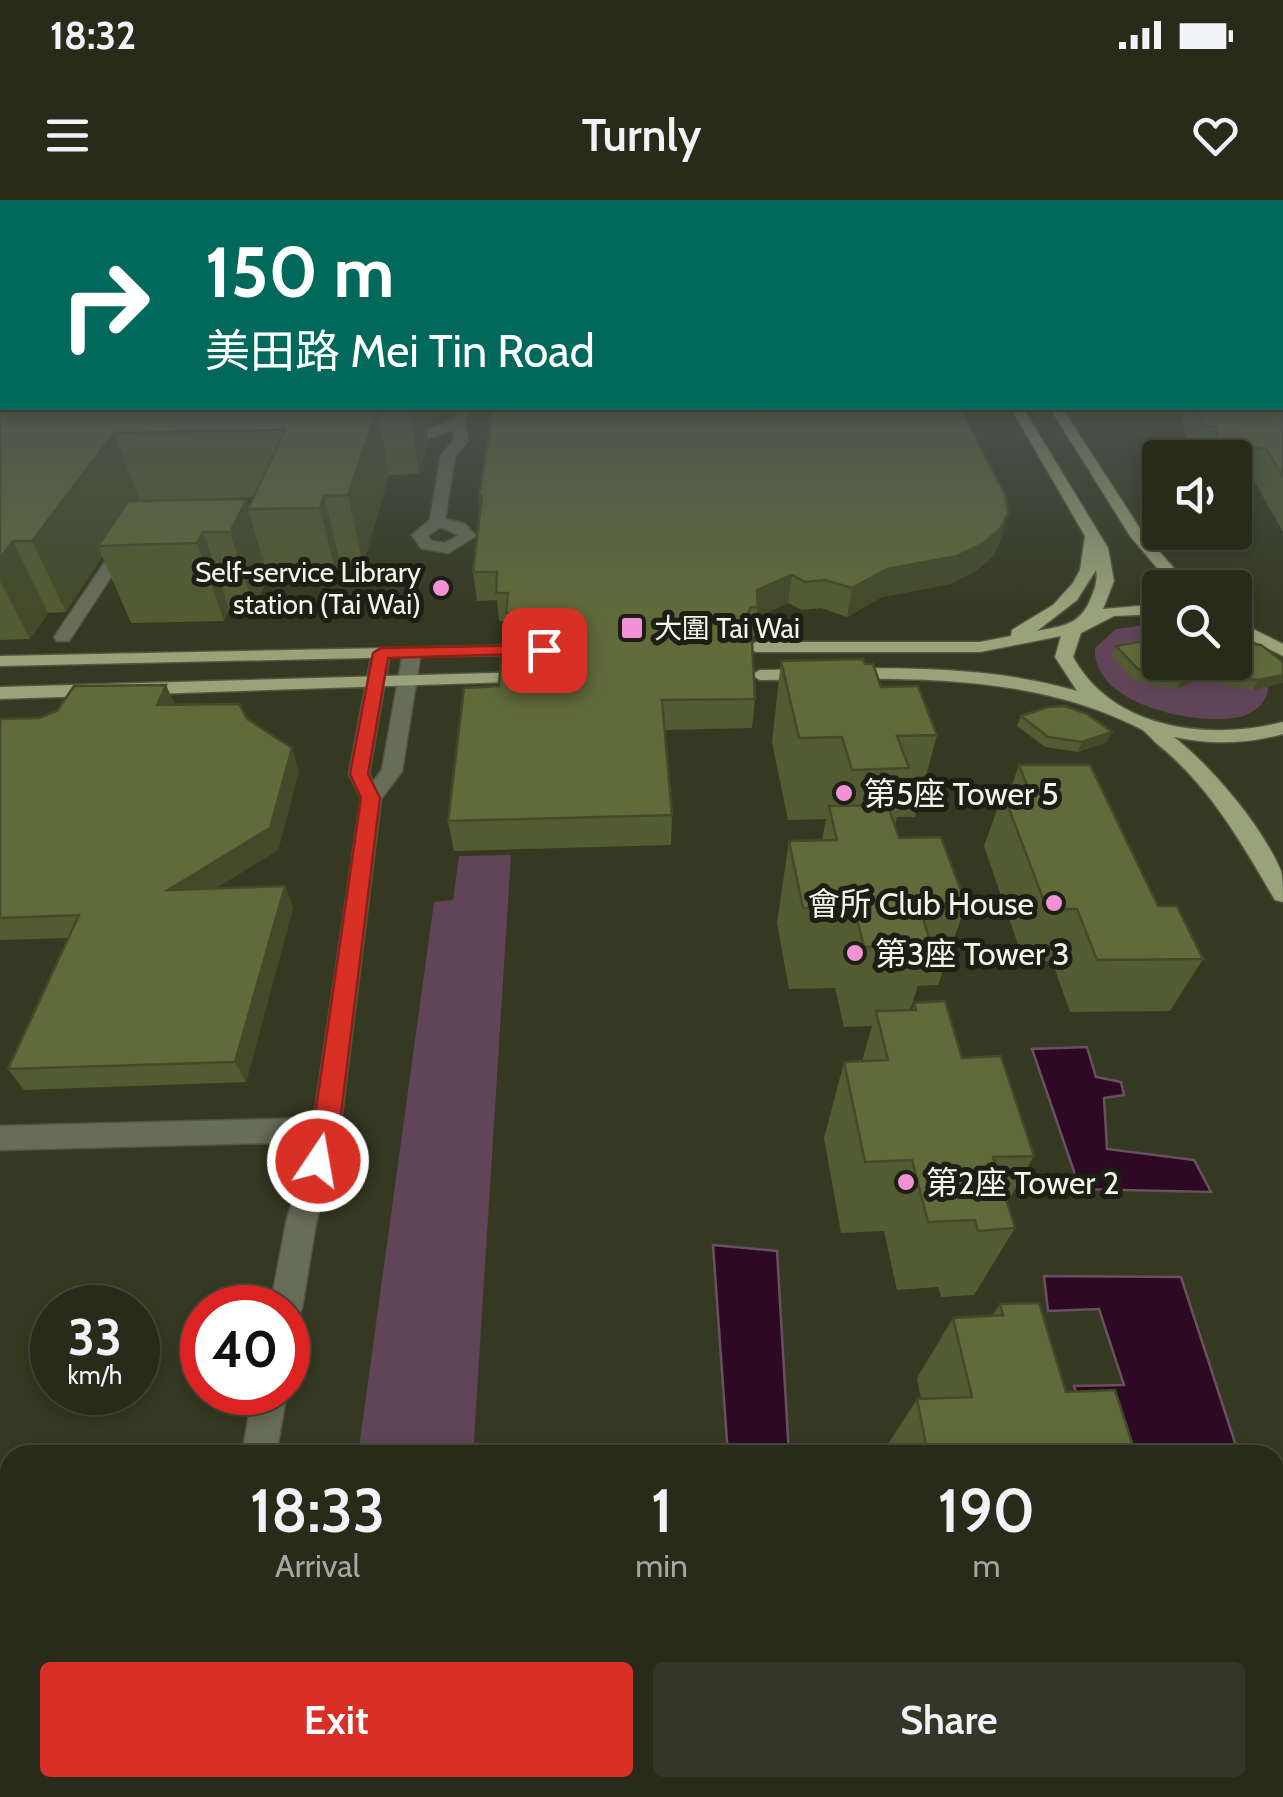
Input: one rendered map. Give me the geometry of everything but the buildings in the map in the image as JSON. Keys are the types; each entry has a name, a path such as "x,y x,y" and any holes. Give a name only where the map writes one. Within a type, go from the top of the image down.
{"main road":[{"path":"1050,462 1090,528 1105,564 1106,581 1090,618"},
{"path":"1090,462 1135,533 1167,570"},
{"path":"980,647 1038,624 1068,601 1090,563 1090,528"},
{"path":"756,647 980,647 1073,629 1090,618 1117,611 1142,610"},
{"path":"1073,629 1064,648 1067,667 1082,687 1108,706"},
{"path":"1252,630 1283,637"},
{"path":"1252,633 1283,651"},
{"path":"0,661 544,650"},
{"path":"760,675 987,677 1058,690 1108,706 1143,723 1183,752 1211,786 1283,894"},
{"path":"0,693 542,677"},
{"path":"1143,723 1183,734 1224,738 1262,735 1283,728"}],"street":[{"path":"437,522 447,462"},
{"path":"63,637 132,532"},
{"path":"290,1285 301,1224 326,1130 370,798 392,771 412,652"},
{"path":"370,798 359,774 381,653"},
{"path":"0,1138 326,1130"},
{"path":"261,1445 266,1415"}],"shaded area":[{"path":"1142,625 1142,680 1252,680 1252,654 1268,682 1263,703 1240,717 1221,719 1174,714 1128,697 1110,684 1099,668 1095,648 1116,629"},
{"path":"511,855 474,1445 359,1445 434,902 453,900 459,856"},
{"path":"1087,1047 1096,1077 1121,1082 1124,1095 1104,1098 1107,1149 1194,1160 1211,1192 1080,1189 1032,1049"},
{"path":"713,1245 777,1251 788,1445 727,1445"},
{"path":"1044,1276 1181,1277 1236,1445 1092,1445 1074,1386 1124,1385 1099,1309 1048,1311"}],"place":[{"name":"Self-service Library station (Tai Wai)","path":"441,588"},
{"name":"大圍 Tai Wai","path":"632,628"},
{"name":"第5座 Tower 5","path":"844,793"},
{"name":"會所 Club House","path":"1054,903"},
{"name":"第3座 Tower 3","path":"855,953"},
{"name":"第2座 Tower 2","path":"906,1182"}],"route":[{"path":"318,1161 326,1130 370,798 359,774 381,653 544,650"}]}
